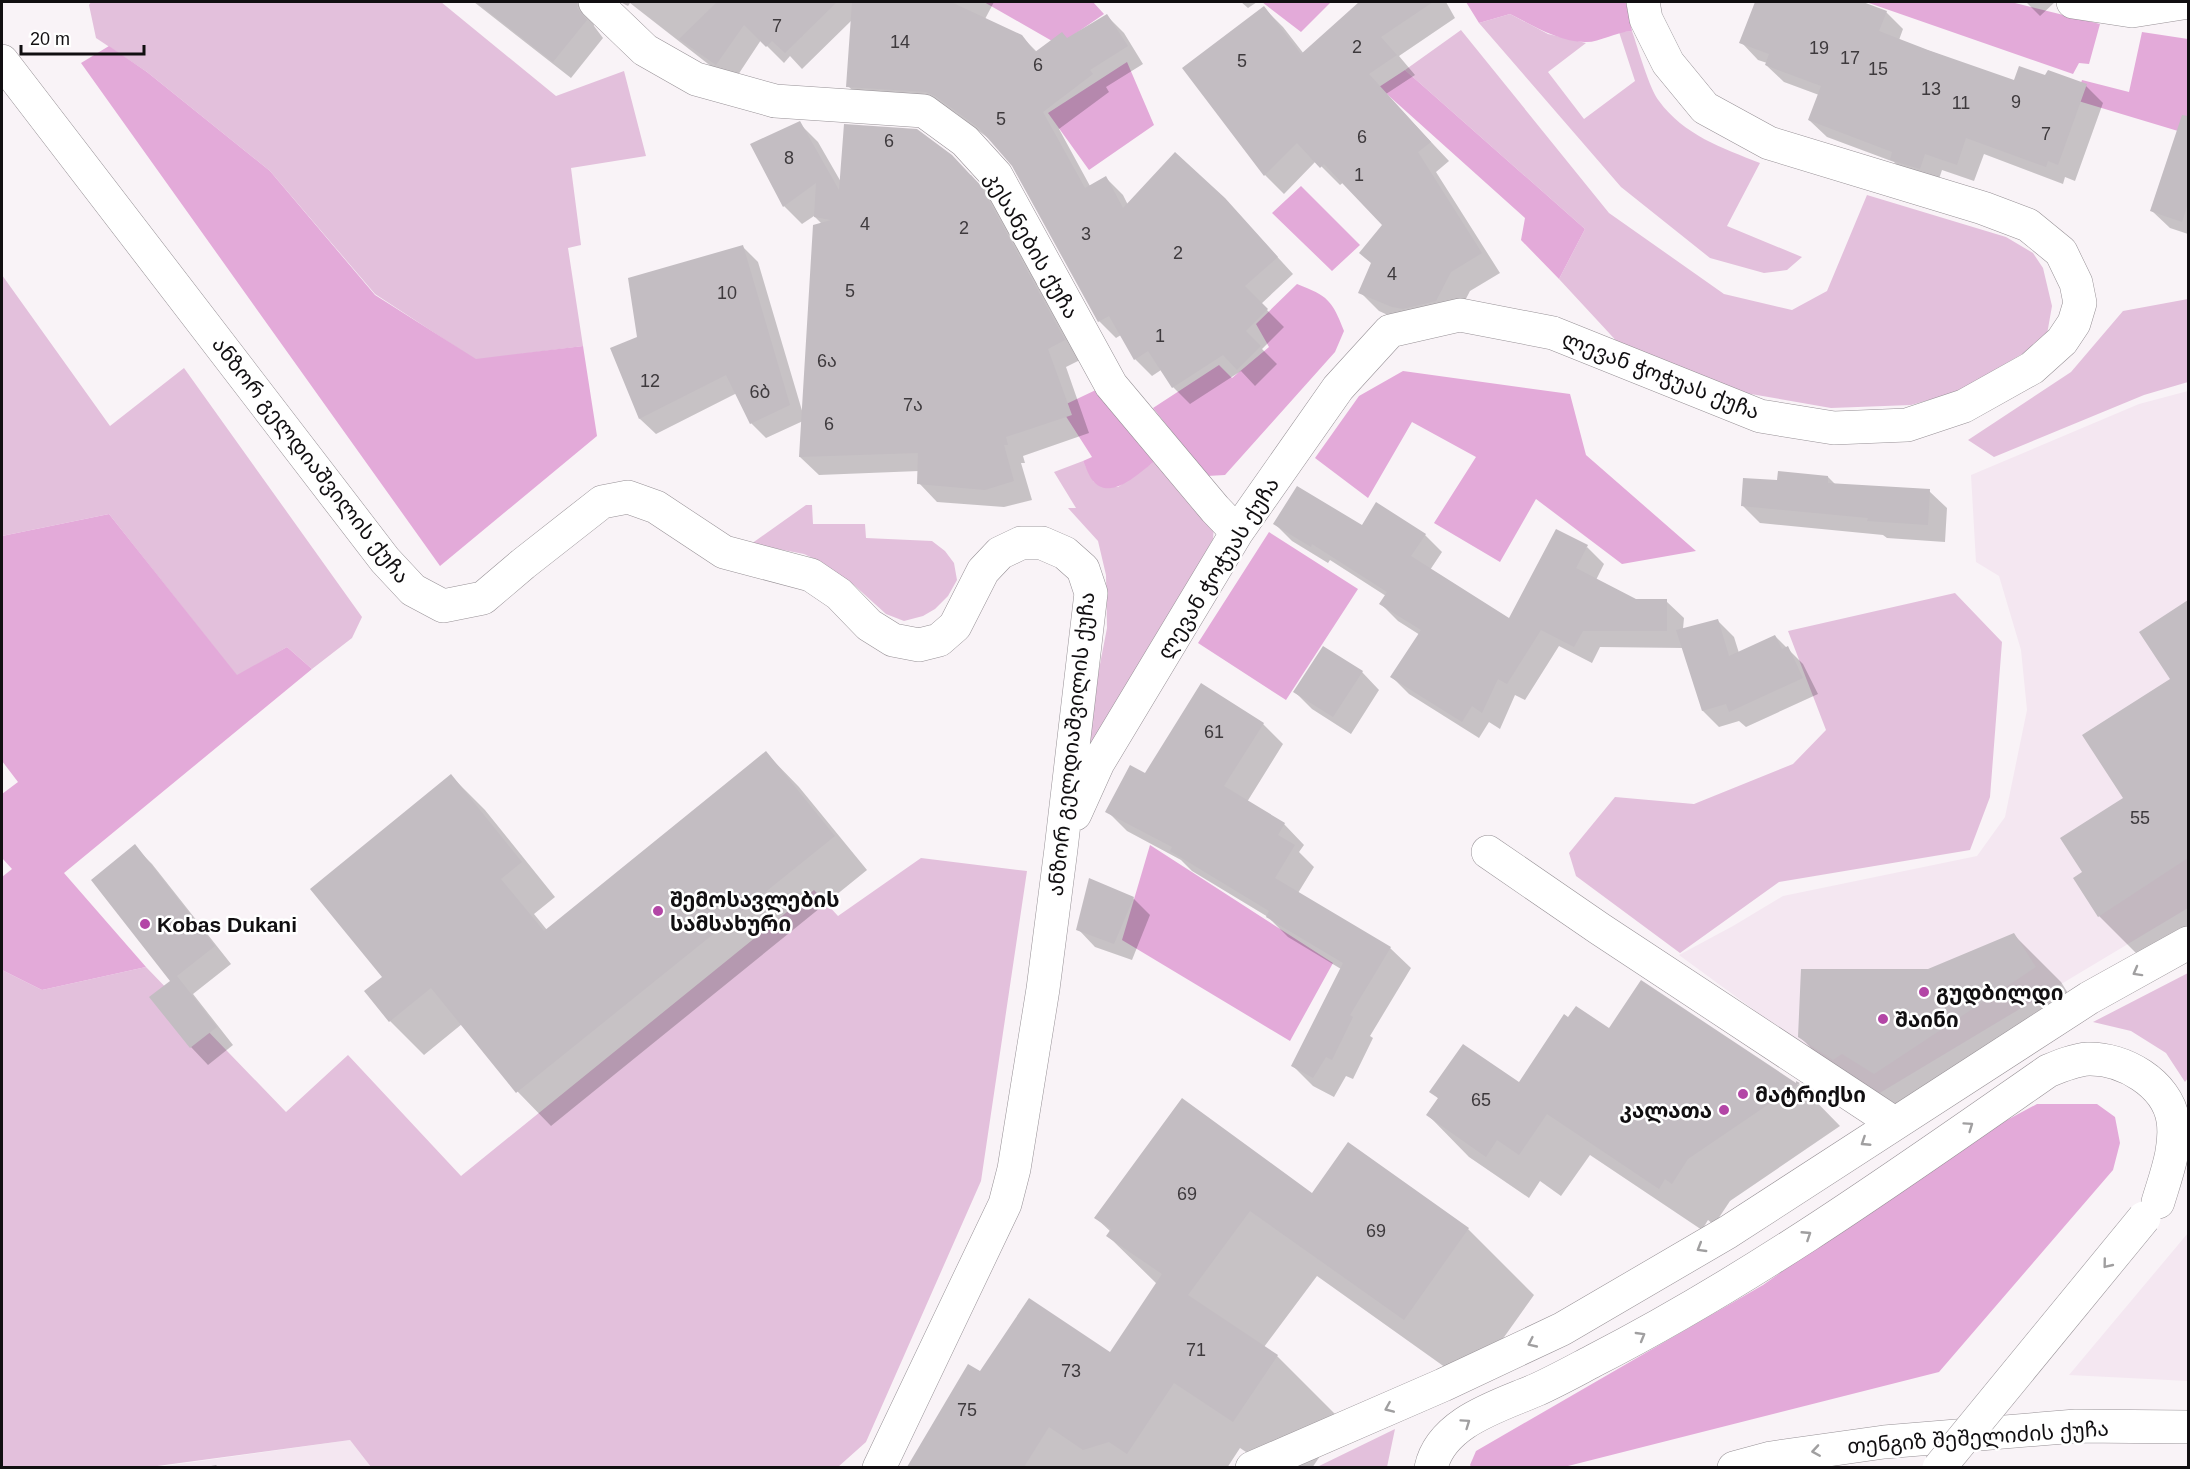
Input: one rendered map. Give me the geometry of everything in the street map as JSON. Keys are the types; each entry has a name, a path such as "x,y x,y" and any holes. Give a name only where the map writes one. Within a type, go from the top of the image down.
{"street":[{"name":"კესანების ქუჩა","path":"595,2 645,50 696,79 775,101 924,111 965,141 996,175 1111,385 1237,532"},
{"name":"ლევან ჭოჭუას ქუჩა","path":"1061,849 1098,763 1237,532 1338,388 1390,332 1460,315 1552,333 1760,416 1834,428 1907,425 1964,406 2032,369 2062,341 2074,323 2080,303 2076,283 2061,252 2028,225 1983,208 1769,143 1706,108 1668,63 1646,19 1643,2"},
{"path":"2073,2 2132,11 2188,2"},
{"name":"ანზორ გელდიაშვილის ქუჩა","path":"2,61 385,560 413,590 443,606 483,598 602,502 628,497 656,507 724,552 811,575 839,594 869,625 893,640 919,645 939,640 955,626 983,571 1000,553 1021,543 1041,543 1065,553 1083,568 1091,593 1061,849 1014,1169 1005,1204 879,1467"},
{"path":"1488,852 1600,929 1894,1123"},
{"path":"1252,1467 1443,1385 1562,1329 1728,1232 2089,998 2188,943"},
{"path":"1431,1467 1439,1448 1469,1420 1555,1381 1623,1346 1744,1276 1910,1167 2048,1071 2068,1063 2088,1059 2112,1062 2133,1071 2153,1084 2165,1101 2173,1118 2174,1141 2170,1164 2151,1210"},
{"path":"1939,1467 2188,1164"},
{"name":"თენგიზ შეშელიძის ქუჩა","path":"1734,1467 1771,1458 1884,1442 2076,1426 2188,1427"}],"shaded area":[{"path":"91,2 441,2 556,96 624,71 646,156 571,168 581,245 568,248 583,346 476,360 375,294 270,171 147,72 96,38 89,5"},
{"path":"984,2 1093,2 1104,14 1059,45"},
{"path":"1262,2 1331,2 1301,32"},
{"path":"1466,2 1626,2 1632,31 1590,42 1575,41 1546,32 1510,14 1479,23"},
{"path":"1866,2 2011,2 2100,24 2089,64 2079,63 2073,74"},
{"path":"1510,14 1548,34 1586,43 1548,72 1584,119 1635,81 1619,32 1632,31 1651,87 1669,113 1692,132 1760,163 1727,226 1802,257 1787,270 1764,273 1710,258 1621,187 1479,23"},
{"path":"1461,30 1609,213 1724,294 1792,310 1827,291 1867,195 2006,237 2033,253 2043,268 2052,306 2046,340 1957,392 1911,405 1831,408 1745,393 1622,347 1559,279 1585,229 1405,70"},
{"path":"2142,32 2188,39 2188,134 2075,100 2082,80 2129,92"},
{"path":"109,46 147,72 270,171 375,295 476,359 583,346 597,436 440,566 81,63"},
{"path":"1127,62 1154,125 1089,170 1048,113"},
{"path":"1405,70 1585,229 1559,279 1521,240 1525,218 1379,87"},
{"path":"1301,186 1360,245 1332,271 1272,213"},
{"path":"2,275 110,426 184,368 362,617 352,638 312,669 287,647 237,676 109,514 2,536"},
{"path":"1297,284 1328,300 1336,312 1344,331 1335,352 1225,475 1207,476 1153,408 1219,365 1232,378 1269,347 1256,324"},
{"path":"2188,299 2188,382 2144,395 1994,457 1968,440 2071,372 2123,311"},
{"path":"1403,371 1570,394 1586,455 1696,551 1622,564 1536,499 1500,562 1434,523 1476,457 1412,422 1368,498 1315,458 1359,396"},
{"path":"1100,388 1155,461 1117,487 1101,487 1094,482 1083,461 1092,457 1060,407"},
{"path":"2188,391 2188,908 1873,1097 1679,955 1783,896 1977,856 2005,817 2027,710 2021,650 1999,576 1976,562 1971,475 2139,404"},
{"path":"1083,461 1094,482 1118,487 1155,461 1214,525 1213,539 1086,765 1075,793 1107,628 1106,575 1098,541 1068,508 1076,508 1054,472"},
{"path":"806,505 812,505 813,524 865,524 866,538 932,541 945,551 954,563 957,580 948,596 935,609 923,616 904,621 886,614 854,585 821,562 804,554 751,544"},
{"path":"109,514 237,675 287,647 312,669 64,873 146,967 42,990 2,970 2,877 12,869 2,858 2,794 18,782 2,761 2,536"},
{"path":"1269,532 1358,589 1286,700 1198,643"},
{"path":"1955,593 2002,642 1990,797 1970,850 1779,882 1680,953 1576,876 1569,853 1615,797 1694,804 1793,764 1826,730 1788,631"},
{"path":"1150,845 1333,963 1290,1041 1122,940"},
{"path":"921,858 1027,871 981,1181 866,1442 838,1467 371,1467 350,1440 150,1467 2,1467 2,970 42,990 146,967 286,1112 348,1055 461,1176 814,890 838,916"},
{"path":"2188,973 2188,1078 2185,1082 2166,1053 2131,1031 2093,1022"},
{"path":"2037,1104 2097,1104 2115,1117 2120,1143 2113,1170 1939,1372 1564,1467 1472,1468 1470,1465 1476,1451 1763,1285 1959,1146"},
{"path":"2188,1233 2188,1381 2069,1375"},
{"path":"1395,1429 1387,1467 1317,1467"},
{"path":"350,1440 371,1467 150,1468"}],"building":[{"path":"476,2 577,2 577,8 587,20 553,62"},
{"path":"717,2 837,2 785,53 772,41 766,47 744,25 716,65 679,39"},
{"path":"852,2 951,2 1022,35 1035,52 1062,32 1067,38 1107,14 1128,46 1090,70 1093,74 1043,112 1085,188 1106,176 1123,208 1175,152 1225,198 1278,257 1245,286 1268,309 1246,331 1261,346 1237,370 1223,355 1172,388 1148,351 1134,360 1109,316 1098,322 1012,166 979,128 926,92 846,87"},
{"path":"1359,2 1433,2 1381,37 1397,55 1369,74 1431,142 1418,152 1482,253 1451,272 1436,301 1403,309 1392,307 1358,293 1371,263 1359,253 1382,225 1324,164 1320,168 1297,143 1264,176 1182,68 1264,6 1301,54"},
{"path":"1755,2 1863,2 1887,11 1879,31 1928,50 2014,80 2019,66 2045,75 2048,70 2087,84 2058,165 2048,161 2046,167 1966,138 1957,165 1925,154 1920,169 1890,160 1892,152 1808,120 1821,86 1765,65 1769,54 1739,43"},
{"path":"2182,115 2188,116 2188,203 2182,222 2150,211"},
{"path":"800,121 839,190 844,124 917,129 952,155 981,186 1065,340 1048,349 1072,415 1006,437 1008,445 1004,445 1014,481 985,490 917,484 918,453 799,457 813,225 831,220 814,217 816,183 783,207 750,144"},
{"path":"743,245 790,405 750,424 726,375 639,419 610,348 637,337 628,278"},
{"path":"1778,471 1828,476 1828,483 1930,489 1928,525 1867,521 1868,518 1741,506 1743,478 1777,480"},
{"path":"1297,486 1362,525 1376,502 1426,534 1411,556 1509,618 1556,529 1588,545 1576,568 1636,599 1667,599 1667,631 1583,631 1574,647 1541,630 1507,684 1498,679 1482,713 1472,706 1462,722 1390,677 1421,630 1379,604 1387,592 1312,544 1311,547 1273,524"},
{"path":"2188,600 2188,858 2098,917 2073,878 2082,872 2060,838 2123,798 2082,735 2170,679 2139,632"},
{"path":"1718,619 1729,656 1775,635 1782,649 1788,646 1803,678 1729,712 1726,704 1702,711 1676,630"},
{"path":"1323,646 1363,671 1333,717 1293,692"},
{"path":"1201,683 1264,723 1224,786 1285,823 1278,835 1295,845 1275,878 1391,947 1350,1015 1353,1017 1332,1060 1326,1057 1313,1078 1291,1066 1343,963 1266,917 1269,911 1170,851 1172,847 1105,812 1130,765 1145,773"},
{"path":"766,751 835,836 516,1093 431,988 389,1022 364,991 382,977 310,889 451,774 522,862 501,879 544,931"},
{"path":"135,844 215,946 177,976 217,1027 190,1048 149,997 170,981 91,880"},
{"path":"1089,878 1134,897 1114,944 1076,930"},
{"path":"2014,933 2036,967 1874,1074 1842,1054 1833,1060 1798,1037 1801,969 1928,969"},
{"path":"1641,980 1796,1083 1796,1081 1800,1083 1688,1159 1672,1184 1665,1179 1659,1189 1547,1114 1519,1155 1497,1140 1486,1157 1426,1115 1438,1098 1429,1092 1463,1044 1519,1082 1564,1014 1568,1017 1576,1006 1609,1028"},
{"path":"1182,1098 1312,1193 1348,1142 1469,1228 1404,1320 1250,1211 1188,1295 1278,1355 1233,1422 1174,1383 1127,1454 1109,1442 1083,1450 1049,1427 1024,1467 907,1467 968,1364 980,1371 1029,1298 1110,1352 1162,1274 1106,1236 1111,1229 1094,1218"}],"place":[{"name":"შემოსავლების სამსახური","path":"658,911"},
{"name":"Kobas Dukani","path":"145,924"},
{"name":"გუდბილდი","path":"1924,992"},
{"name":"შაინი","path":"1883,1019"},
{"name":"მატრიქსი","path":"1743,1094"},
{"name":"კალათა","path":"1724,1110"}]}
